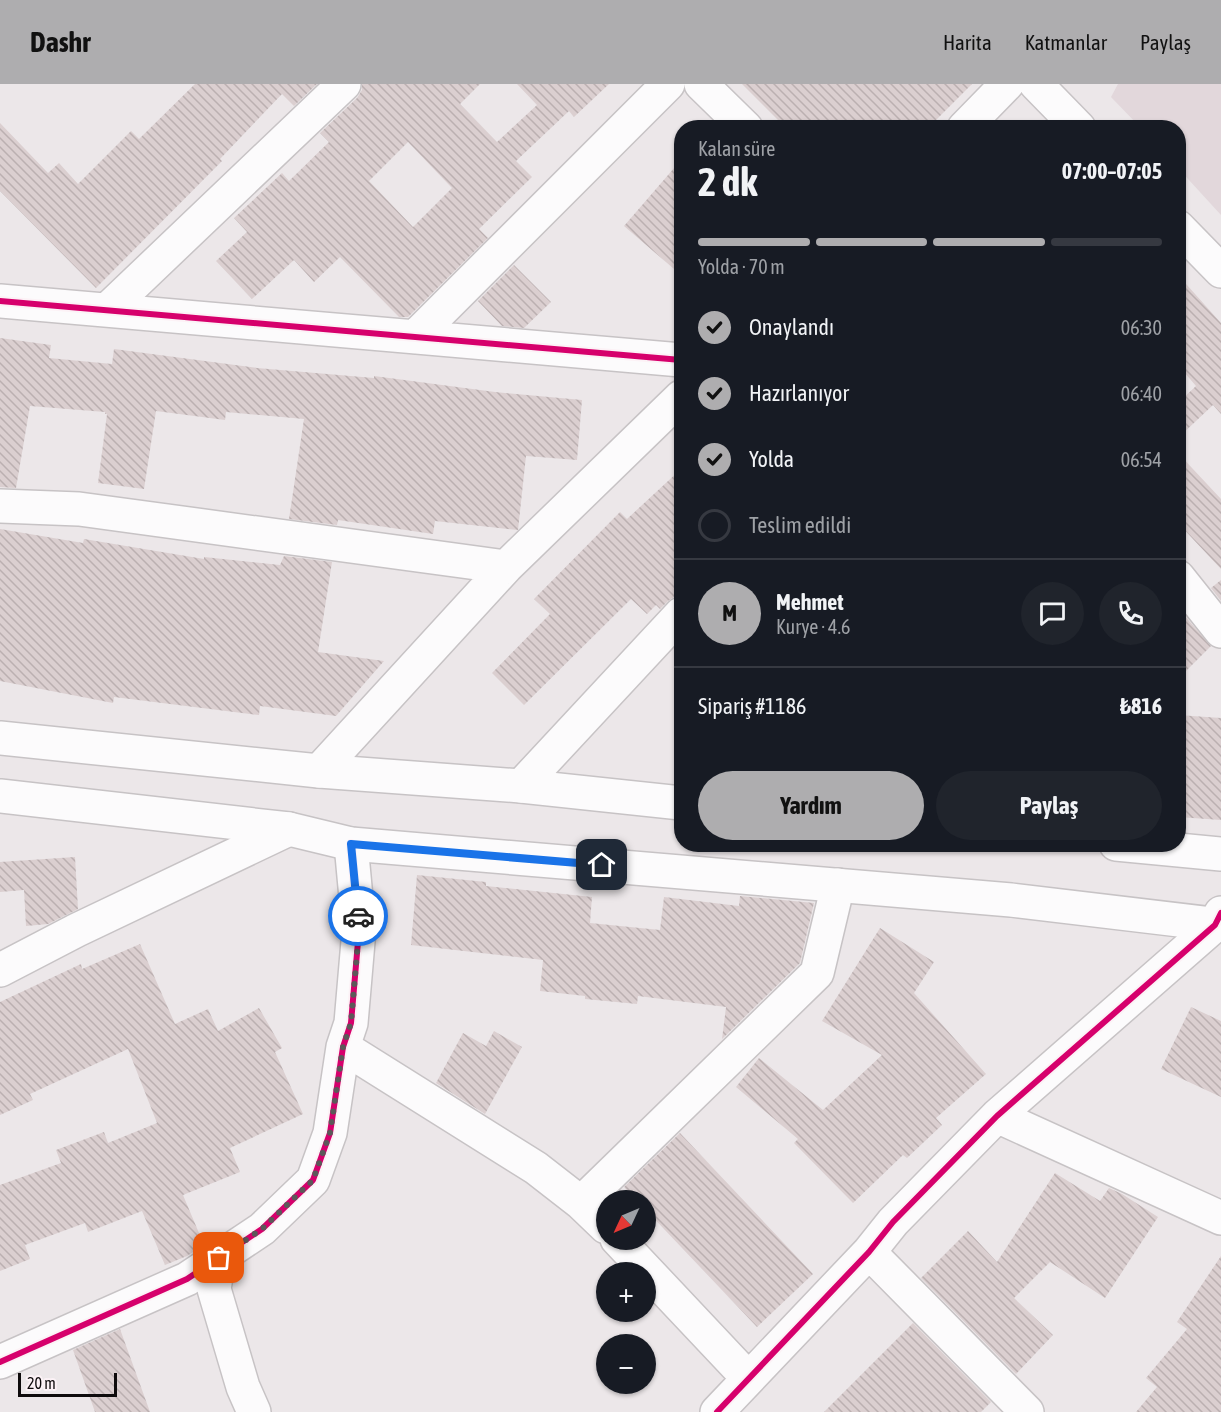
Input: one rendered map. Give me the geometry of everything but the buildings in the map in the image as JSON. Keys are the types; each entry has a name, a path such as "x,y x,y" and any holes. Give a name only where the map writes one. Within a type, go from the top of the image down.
{"street":[{"path":"107,310 344,84"},
{"path":"415,337 668,84"},
{"path":"701,84 738,120"},
{"path":"972,120 1007,84"},
{"path":"1036,84 1071,120"},
{"path":"1186,235 1221,271"},
{"path":"0,301 674,359"},
{"path":"319,771 506,567 674,404"},
{"path":"0,506 79,509 506,567"},
{"path":"1186,587 1221,631"},
{"path":"521,786 674,622"},
{"path":"0,738 319,771 521,786 674,802"},
{"path":"0,796 289,829 351,844 1011,900 1219,921"},
{"path":"0,970 77,930 289,829"},
{"path":"0,1362 187,1279 262,1229 313,1180 330,1133 343,1047 351,1023 359,930 351,844"},
{"path":"1186,851 1221,854"},
{"path":"581,1203 817,973 838,885"},
{"path":"717,1412 869,1252 893,1222 997,1116 1219,921"},
{"path":"343,1047 536,1168 596,1217"},
{"path":"997,1116 1221,1218"},
{"path":"627,1250 748,1378"},
{"path":"869,1252 1027,1412"},
{"path":"219,1258 214,1288 243,1387 254,1412"}],"shaded area":[{"path":"1118,84 1221,84 1221,215 1186,177 1186,120 1133,120 1111,97"}],"cycle path":[{"path":"0,301 674,359"},
{"path":"0,1362 187,1279 262,1229 313,1180 330,1133 343,1047 351,1023 359,930 351,844"},
{"path":"717,1412 869,1252 893,1222 997,1116 1215,925 1221,913"}],"way so far":[{"path":"219,1258 262,1229 313,1180 330,1133 343,1047 351,1023 359,930 358,916"}],"route":[{"path":"358,916 351,844 602,865"}]}
